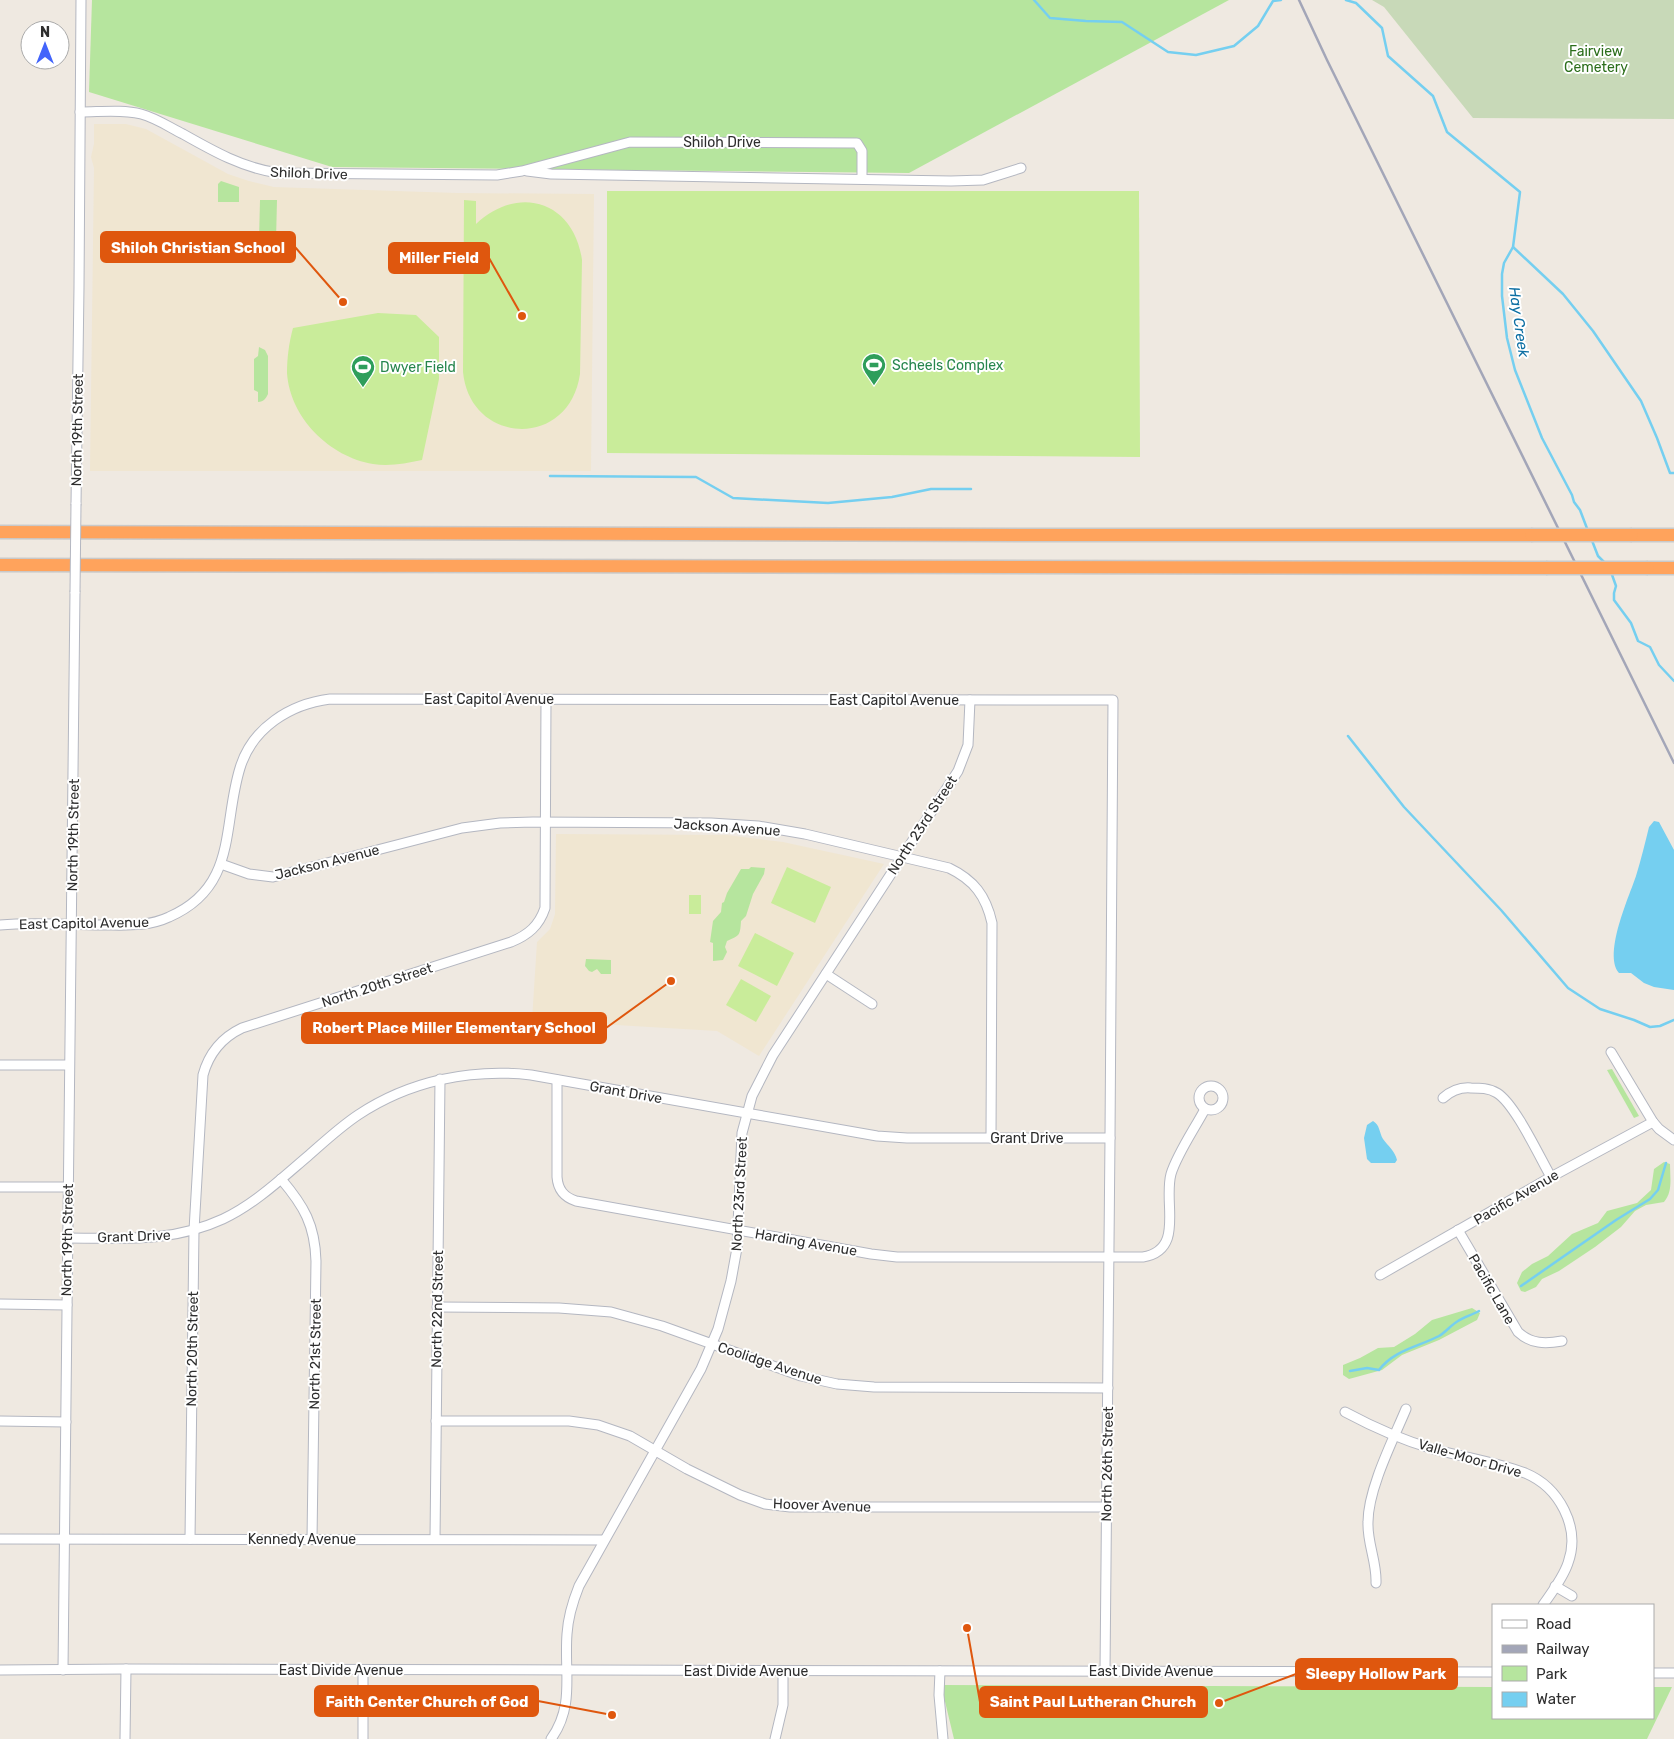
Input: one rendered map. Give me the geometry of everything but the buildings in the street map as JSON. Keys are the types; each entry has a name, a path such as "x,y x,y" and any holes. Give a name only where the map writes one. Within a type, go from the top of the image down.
{"highway":[{"path":"0,532 1674,535"},
{"path":"0,565 1674,568"}],"street":[{"name":"North 19th Street","path":"63,1670 81,0"},
{"name":"Shiloh Drive","path":"80,112 126,112 142,115 158,121 227,158 251,168 278,173 488,175 522,171 630,142 857,143 862,151 862,179"},
{"name":"Shiloh Drive","path":"522,171 551,174 983,180 1021,168"},
{"name":"East Capitol Avenue","path":"0,925 149,924 168,918 185,909 199,897 221,864 227,842 236,781 243,759 260,733 278,717 309,703 330,699 1112,700 1110,1138"},
{"name":"North 20th Street","path":"190,1539 194,1230 203,1075 209,1058 226,1037 242,1028 511,942 528,934 539,923 545,908 546,699"},
{"name":"North 23rd Street","path":"553,1738 561,1724 566,1706 567,1634 572,1604 586,1571 701,1369 723,1313 731,1281 739,1230 740,1152 746,1114 752,1096 764,1070 962,762 969,736 970,700"},
{"name":"Jackson Avenue","path":"221,864 249,874 273,876 462,828 500,823 545,822 742,824 805,834 949,868 967,877 980,892 990,912 992,923 992,1138"},
{"path":"826,974 872,1004"},
{"path":"1610,1052 1653,1122 1674,1140"},
{"path":"0,1065 69,1065"},
{"name":"Grant Drive","path":"67,1238 151,1238 194,1230 235,1212 254,1200 358,1115 396,1095 440,1079 466,1074 493,1072 531,1075 877,1136 1110,1138"},
{"name":"North 22nd Street","path":"435,1539 440,1079"},
{"name":"Harding Avenue","path":"557,1080 557,1177 559,1188 565,1196 576,1201 883,1256 1149,1256 1161,1250 1166,1244 1169,1230 1169,1185 1172,1173 1205,1109"},
{"path":"1443,1098 1453,1091 1466,1088 1489,1089 1502,1096 1512,1108 1551,1177"},
{"name":"Pacific Avenue","path":"1380,1275 1551,1177 1653,1122"},
{"path":"1109,1257 1110,1138"},
{"name":"North 21st Street","path":"281,1179 305,1212 315,1240 312,1539"},
{"path":"0,1186 68,1187"},
{"name":"Pacific Lane","path":"1458,1230 1518,1332 1532,1342 1562,1341"},
{"name":"North 26th Street","path":"1105,1671 1109,1257"},
{"path":"0,1304 67,1305"},
{"name":"Coolidge Avenue","path":"437,1307 594,1310 646,1320 801,1376 846,1385 874,1387 1108,1388"},
{"path":"1376,1583 1376,1568 1368,1529 1368,1512 1373,1492 1406,1409"},
{"name":"Valle-Moor Drive","path":"1345,1412 1395,1436 1524,1473 1547,1486 1564,1507 1571,1532 1572,1548 1568,1562 1544,1604"},
{"path":"0,1421 66,1422"},
{"name":"Hoover Avenue","path":"436,1421 569,1421 588,1423 619,1431 688,1469 740,1495 765,1504 782,1506 1107,1508"},
{"name":"Kennedy Avenue","path":"0,1539 604,1540"},
{"path":"1555,1586 1572,1596"},
{"path":"125,1739 126,1669"},
{"name":"East Divide Avenue","path":"0,1670 1492,1672"},
{"path":"362,1739 363,1670"},
{"path":"775,1739 783,1705 783,1671"},
{"path":"940,1671 939,1695 943,1739"},
{"path":"1654,1673 1674,1673"}],"shaded area":[{"path":"94,124 126,124 146,129 228,174 274,187 457,193 594,194 591,471 90,471 94,168 91,157 94,144"},
{"path":"556,834 727,835 783,842 884,864 759,1056 717,1031 532,1020 537,942 550,929 555,914"}],"green space":[{"path":"92,0 1229,0 909,173 332,167 89,92"},
{"name":"Fairview Cemetery","path":"1372,0 1674,0 1674,119 1473,118 1384,7"},
{"path":"221,181 239,187 239,202 218,202 218,184"},
{"name":"Scheels Complex","path":"607,191 1139,191 1140,457 607,453"},
{"path":"260,200 277,200 276,241 259,240"},
{"path":"464,200 476,201 476,224 492,212 509,204 526,202 542,205 556,212 568,224 577,240 582,260 580,374 572,399 558,416 540,426 520,429 500,425 483,414 470,396 463,372"},
{"name":"Dwyer Field","path":"378,313 416,315 439,337 439,379 422,460 379,465 357,460 342,453 315,433 304,420 290,390 287,361 293,328"},
{"path":"259,347 265,350 268,356 268,394 263,401 258,402 258,392 254,390 254,359 258,356"},
{"path":"751,867 765,868 764,874 753,894 746,916 741,921 739,934 727,941 725,947 727,952 723,960 713,961 713,943 710,942 713,921 721,912 722,903 741,869 749,869"},
{"path":"787,867 831,887 815,923 771,903"},
{"path":"689,895 701,895 701,914 689,914"},
{"path":"755,933 794,953 777,986 738,966"},
{"path":"586,959 611,960 611,974 601,974 597,969 592,972 589,971 585,966"},
{"path":"741,979 771,996 756,1022 726,1005"},
{"path":"1612,1069 1639,1116 1634,1118 1607,1070"},
{"path":"1664,1162 1670,1164 1670,1189 1664,1202 1646,1205 1635,1211 1621,1227 1595,1247 1559,1271 1542,1279 1536,1287 1525,1292 1521,1291 1517,1283 1522,1272 1532,1264 1548,1256 1572,1234 1598,1223 1607,1211 1637,1203 1651,1190 1654,1169"},
{"path":"1472,1308 1480,1313 1477,1320 1439,1340 1402,1355 1382,1370 1349,1379 1343,1375 1343,1365 1378,1348 1394,1347 1415,1334 1432,1320"},
{"path":"941,1685 1492,1687 1492,1719 1654,1719 1654,1687 1672,1687 1647,1739 954,1739"}],"water":[{"path":"1654,821 1659,822 1674,850 1674,990 1654,987 1644,983 1631,973 1619,973 1615,964 1614,953 1619,925 1636,876 1649,827"},
{"path":"1373,1121 1383,1139 1395,1154 1397,1160 1395,1163 1371,1163 1367,1159 1364,1138 1367,1125"}],"waterway":[{"name":"Hay Creek","path":"1034,0 1050,18 1122,22 1168,52 1196,55 1234,46 1258,26 1273,1 1281,0"},
{"name":"Hay Creek","path":"1346,0 1356,3 1382,28 1388,56 1433,96 1447,132 1520,192 1513,247 1504,263 1502,274 1502,296 1507,338 1515,370 1542,438 1574,502 1580,510 1588,531"},
{"path":"1513,247 1563,294 1593,331 1641,401 1670,473 1674,473"},
{"path":"550,476 696,477 733,498 828,503 892,497 931,489 971,489"},
{"name":"Hay Creek","path":"1591,538 1598,556 1605,563"},
{"name":"Hay Creek","path":"1611,572 1616,586 1614,600 1631,623 1638,641 1650,647 1659,665 1674,681"},
{"path":"1348,736 1404,807 1501,910 1568,988 1600,1009 1650,1027 1660,1026 1674,1020"},
{"path":"1521,1286 1616,1220 1650,1199 1658,1190 1666,1163"},
{"path":"1350,1371 1367,1368 1379,1370 1399,1353 1439,1336 1458,1321 1479,1311"}],"railway":[{"path":"1299,0 1674,763"}],"place":[{"name":"Shiloh Christian School","path":"343,302"},
{"name":"Miller Field","path":"522,316"},
{"name":"Scheels Complex","path":"874,386"},
{"name":"Dwyer Field","path":"363,388"},
{"name":"Robert Place Miller Elementary School","path":"671,981"},
{"name":"Saint Paul Lutheran Church","path":"967,1628"},
{"name":"Sleepy Hollow Park","path":"1219,1703"},
{"name":"Faith Center Church of God","path":"612,1715"}]}
